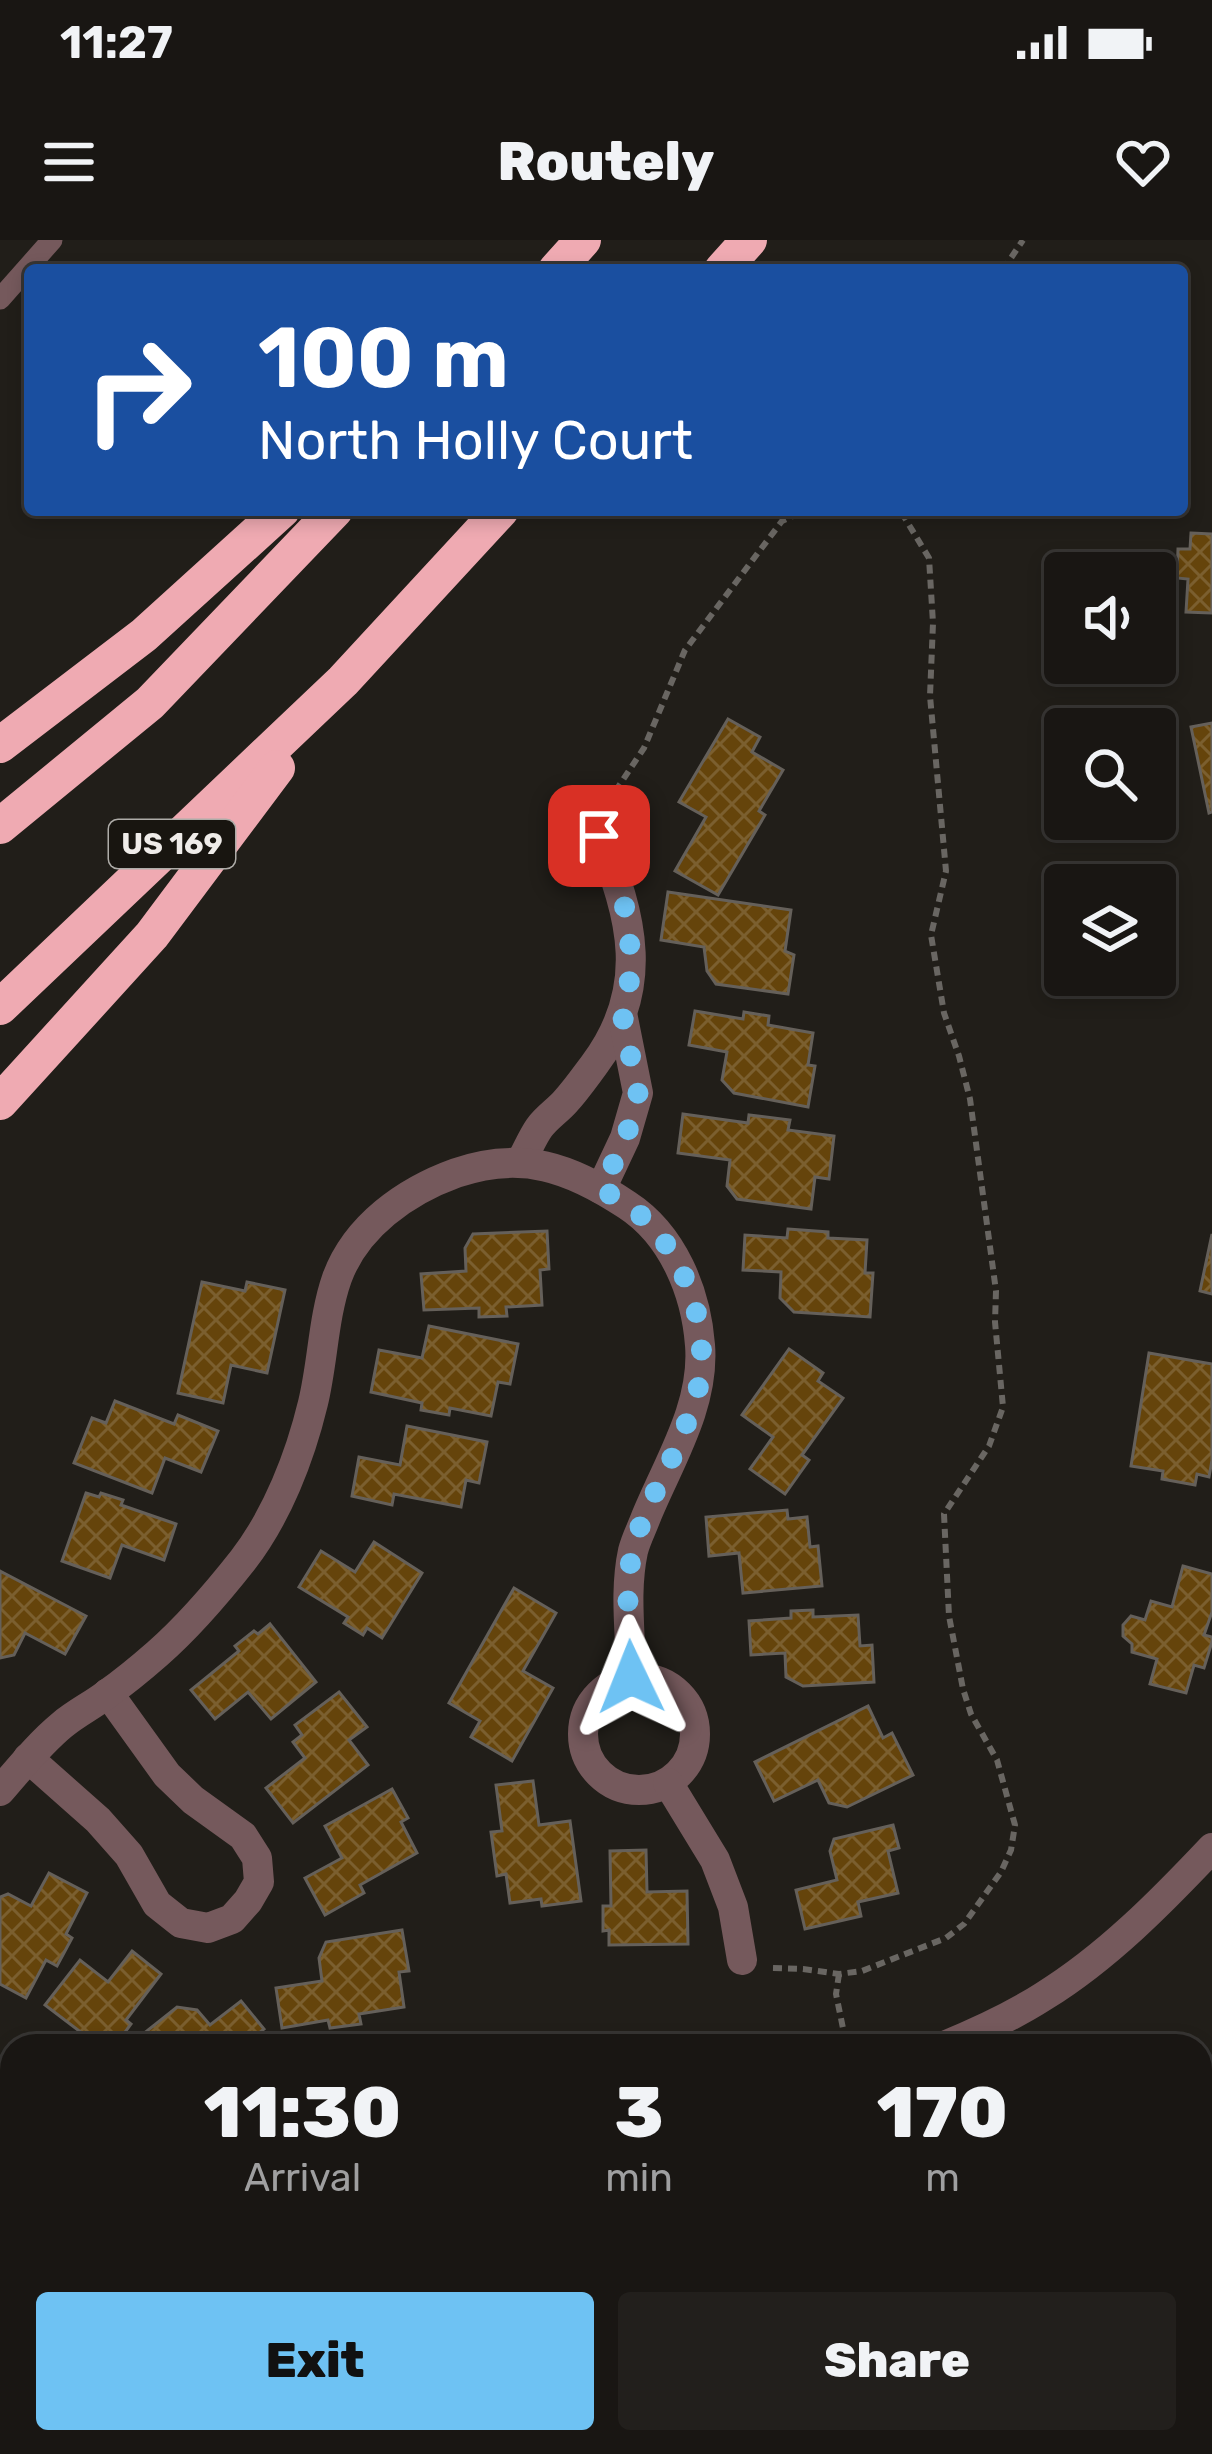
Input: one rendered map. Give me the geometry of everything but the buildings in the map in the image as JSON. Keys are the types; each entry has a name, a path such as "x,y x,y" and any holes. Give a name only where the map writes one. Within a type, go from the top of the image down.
{"highway":[{"path":"561,264 583,240"},
{"path":"727,264 749,240"},
{"path":"0,746 144,635 275,516"},
{"path":"0,826 150,703 328,516"},
{"name":"US 169","path":"0,1007 343,681 495,516"},
{"path":"0,1102 152,934 343,681"}],"street":[{"path":"521,1161 540,1127 598,1060 623,1018 632,966 627,917 599,836"},
{"path":"601,1189 626,1138 638,1093 623,1018"},
{"path":"0,1791 64,1723 159,1652 247,1555 278,1502 300,1450 338,1275 359,1238 387,1210 418,1189 484,1164 521,1161 579,1176 632,1208 653,1228 686,1280 700,1347 698,1388 633,1547 626,1597 631,1677"},
{"path":"631,1677 656,1680 678,1693 692,1715 695,1741 686,1765 668,1783 644,1790 620,1786 598,1773 586,1752 583,1728 590,1705 607,1687 631,1677"},
{"path":"28,1758 98,1820 129,1855 157,1904 169,1914 182,1923 208,1928 232,1919 259,1882 257,1858 244,1836 167,1775 108,1693"},
{"path":"668,1783 715,1860 733,1907 742,1960"},
{"path":"973,2034 1045,1996 1133,1926 1212,1848"}],"lane":[{"path":"31,264 52,240"},
{"path":"0,299 24,272"}],"path":[{"path":"599,836 601,815 644,748 685,650 782,521 793,516"},
{"path":"742,1960 746,1968 838,1974 862,1971 946,1938 964,1924 1000,1872 1011,1850 1015,1825 997,1760 970,1714 950,1616 944,1514 989,1446 1003,1407 996,1291 973,1121 944,1013 931,935 946,871 930,695 929,558 904,516"},
{"path":"838,1974 836,1994 843,2034"}],"route":[{"path":"599,836 627,917 632,966 623,1018 638,1093 626,1138 601,1189 632,1208 670,1250 686,1280 700,1347 698,1388 633,1547 626,1597 631,1677"}]}
